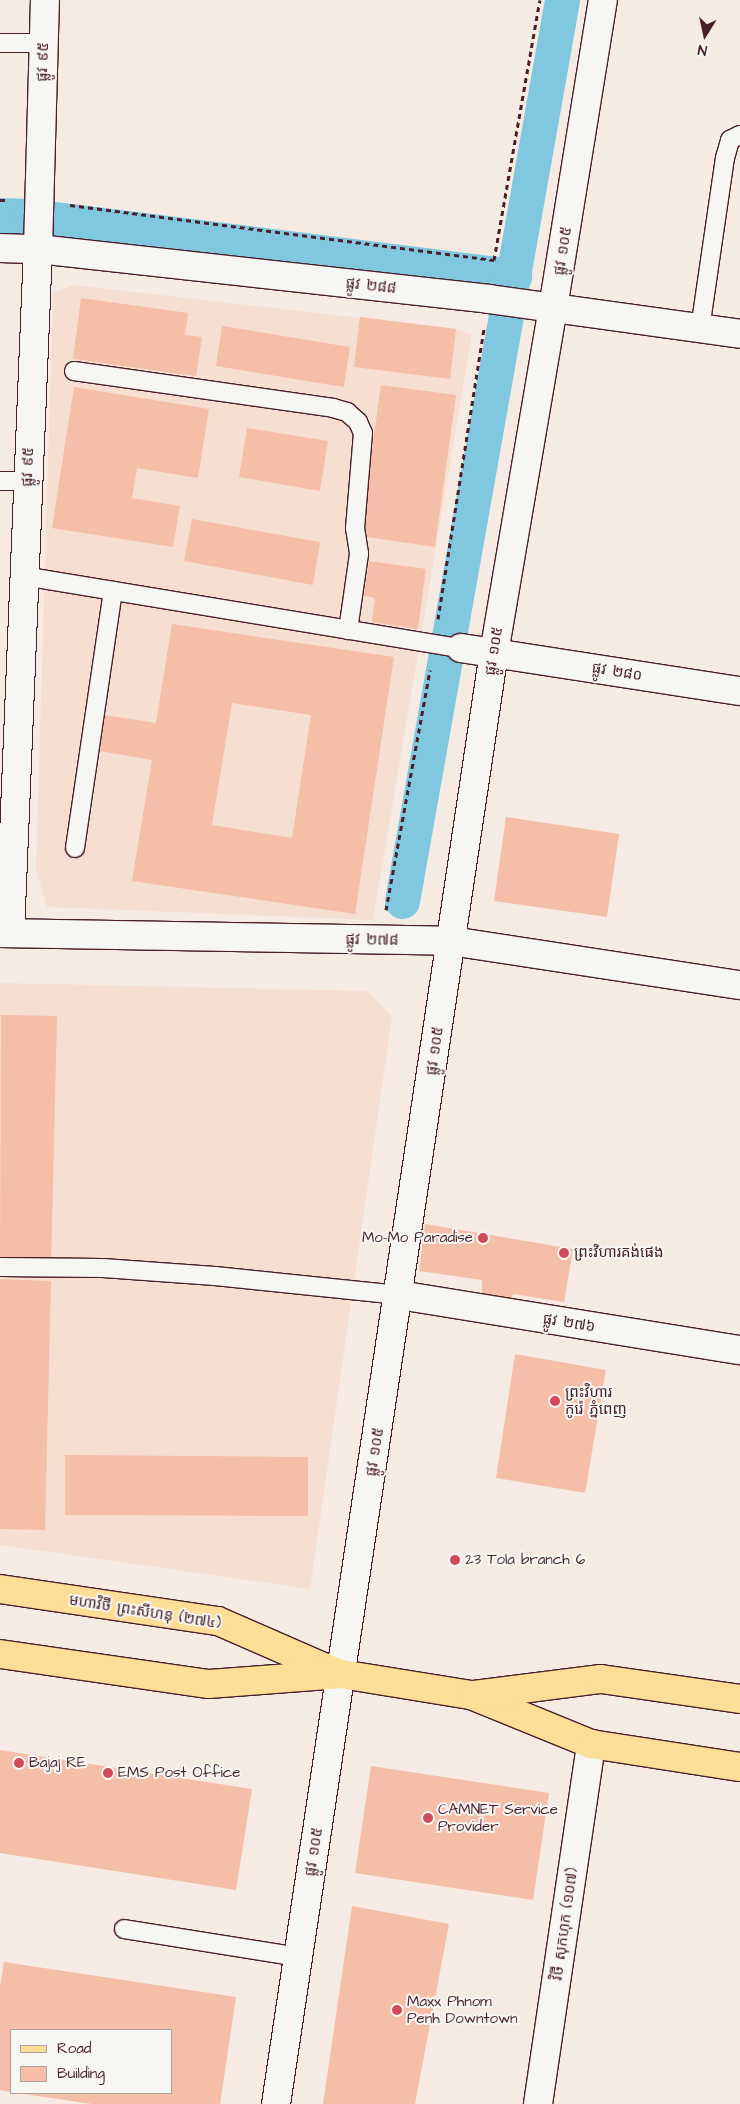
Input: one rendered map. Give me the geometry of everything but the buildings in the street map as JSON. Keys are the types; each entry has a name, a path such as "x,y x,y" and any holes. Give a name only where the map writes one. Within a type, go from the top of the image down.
{"main road":[{"name":"មហាវិថី ព្រះសីហនុ (២៧៤)","path":"0,1589 218,1621 341,1674"},
{"name":"មហាវិថី ព្រះសីហនុ (២៧៤)","path":"0,1654 209,1684 341,1674 471,1695 591,1744 740,1767"},
{"name":"មហាវិថី ព្រះសីហនុ (២៧៤)","path":"471,1695 601,1679 740,1700"}],"street":[{"name":"ផ្លូវ ៩៥","path":"5,933 24,576 38,244 45,0"},
{"name":"ផ្លូវ ១០៥","path":"276,2104 494,653 603,0"},
{"name":"ផ្លូវ ២៨៨","path":"0,248 38,244 489,298 740,334"},
{"name":"ផ្លូវ ២៨០","path":"448,646 740,691"},
{"name":"ផ្លូវ ២៧៨","path":"5,933 451,941 740,986"},
{"name":"ផ្លូវ ២៧៦","path":"399,1295 740,1350"},
{"name":"វិថី សុកហុក (១០៧)","path":"538,2104 591,1744"}],"lane":[{"path":"0,43 44,44"},
{"path":"700,329 725,158 730,140 740,135"},
{"path":"74,371 333,408 347,412 358,422 363,433 355,528 360,554 348,630"},
{"path":"0,480 28,481"},
{"path":"24,576 448,646"},
{"path":"75,848 113,591"},
{"path":"0,1267 103,1268 215,1276 399,1295"},
{"path":"124,1929 298,1957"}],"path":[{"path":"0,200 39,201 494,260 540,0"}],"shaded area":[{"path":"74,285 456,329 472,334 373,920 47,907 36,869 53,293"},
{"path":"0,983 368,991 392,1017 310,1589 0,1545"}],"waterway":[{"path":"402,901 562,0"},
{"path":"0,215 31,216 514,276"}],"place":[{"name":"Mo-Mo Paradise","path":"483,1238"},
{"name":"ព្រះវិហារគង់ផេង","path":"564,1253"},
{"name":"ព្រះវិហារ កូរ៉េ ភ្នំពេញ","path":"555,1401"},
{"name":"23 Tola branch 6","path":"455,1560"},
{"name":"Bajaj RE","path":"19,1763"},
{"name":"EMS Post Office","path":"108,1773"},
{"name":"CAMNET Service Provider","path":"428,1818"},
{"name":"Maxx Phnom Penh Downtown","path":"397,2010"}]}
